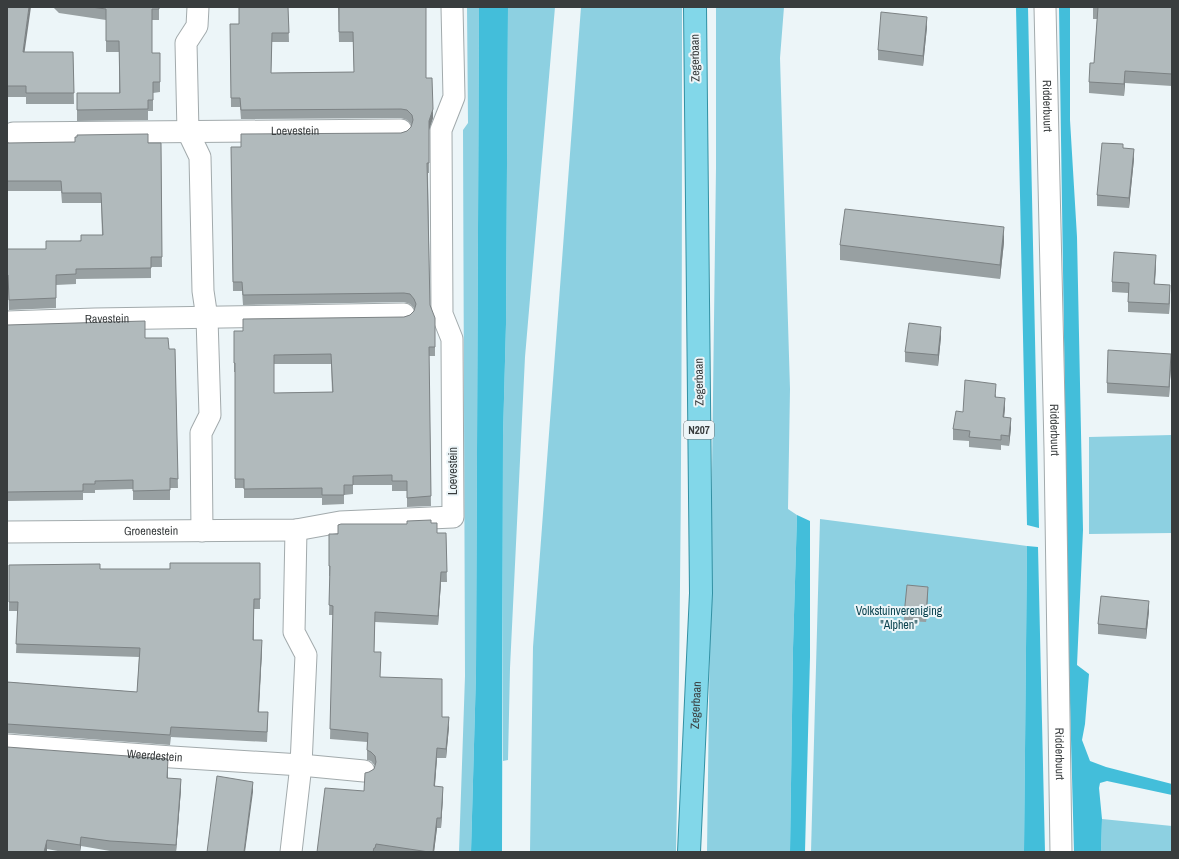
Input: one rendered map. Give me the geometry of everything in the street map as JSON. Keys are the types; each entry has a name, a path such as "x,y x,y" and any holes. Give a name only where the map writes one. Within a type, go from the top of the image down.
{"main road":[{"name":"Zegerbaan","path":"689,852 701,592 695,7"}],"street":[{"path":"198,7 197,26 186,43 188,132 200,157 203,291 207,318 210,415 201,433 202,531"},
{"name":"Loevestein","path":"340,522 453,517 452,339 434,314 432,130 454,97 452,7"},
{"name":"Ridderbuurt","path":"1045,7 1055,448 1061,852"},
{"name":"Loevestein","path":"13,133 401,130"},
{"path":"207,318 404,314"},
{"name":"Ravestein","path":"7,322 91,319 207,318"},
{"name":"Groenestein","path":"7,532 296,530 340,522"},
{"path":"291,852 301,765 306,655 294,632 296,530"},
{"name":"Weerdestein","path":"7,744 172,757 301,765"},
{"path":"301,765 364,771"}],"green space":[{"path":"467,7 479,7 476,673 471,852 459,852 465,676 463,130 468,123"},
{"path":"508,7 555,7 525,357 510,668 508,760 503,761 503,436 506,324"},
{"path":"581,7 682,7 681,535 676,852 530,852 533,647"},
{"path":"716,7 784,7 780,58 790,389 788,509 797,515 793,648 790,852 707,852 716,168"},
{"path":"1172,435 1172,533 1089,534 1089,437"},
{"name":"Volkstuinvereniging \"Alphen\"","path":"820,519 1027,546 1024,852 811,852"},
{"path":"1102,819 1172,826 1172,852 1101,852"}],"shaded area":[{"path":"479,7 508,7 506,324 503,436 502,852 471,852 476,673"},
{"path":"1016,7 1028,7 1039,528 1027,525"},
{"path":"1059,7 1070,7 1070,120 1077,237 1083,530 1077,665 1089,674 1085,724 1082,740 1090,761 1106,767 1172,784 1172,795 1107,781 1100,783 1099,788 1102,819 1101,852 1074,852 1069,665"},
{"path":"797,515 810,521 810,657 805,852 790,852 793,648"},
{"path":"1027,546 1038,547 1045,852 1024,852"}],"building":[{"path":"7,7 29,7 23,52 73,52 74,93 26,93 26,86 7,86"},
{"path":"91,7 159,7 159,9 152,9 152,53 160,53 160,82 153,82 153,100 148,100 148,109 77,110 77,93 120,93 119,41 106,41 106,9"},
{"path":"239,7 288,7 289,33 272,33 271,73 354,72 353,32 339,32 339,7 426,7 426,78 432,78 433,109 429,121 429,163 427,163 430,305 435,318 435,347 429,347 431,496 407,498 407,481 392,481 392,475 353,476 353,485 344,485 344,495 322,495 322,488 244,489 244,479 235,479 234,331 243,331 243,319 404,317 410,315 414,311 416,304 410,294 404,293 243,295 242,282 233,282 231,147 241,147 241,134 401,133 407,131 411,127 413,120 412,115 407,110 401,109 241,110 240,98 231,98 230,24 239,24","holes":["331,354 333,392 274,393 274,355"]},
{"path":"1098,7 1172,7 1172,74 1125,71 1124,84 1089,82 1090,63 1094,63"},
{"path":"881,12 927,17 923,56 878,50"},
{"path":"148,134 148,143 161,143 162,257 151,257 151,268 76,269 76,274 56,275 56,298 9,300 7,249 46,249 46,241 81,241 81,235 103,235 101,193 62,193 61,181 7,181 7,143 75,142 75,137 77,137 77,135"},
{"path":"1102,143 1123,144 1123,148 1134,149 1129,198 1097,195"},
{"path":"845,209 1004,227 1000,265 840,245"},
{"path":"1114,252 1156,255 1154,284 1170,285 1169,304 1128,302 1129,283 1112,282"},
{"path":"145,321 145,338 168,338 169,349 175,349 178,479 170,478 170,490 133,491 133,480 95,481 95,484 83,484 83,491 7,492 7,325"},
{"path":"909,323 941,327 938,355 905,352"},
{"path":"1108,350 1171,354 1169,387 1107,383"},
{"path":"965,380 996,384 995,397 1005,398 1003,417 1011,418 1009,436 1001,435 1001,440 969,437 970,431 953,429 956,411 963,412"},
{"path":"431,520 431,523 437,523 437,533 446,533 447,572 441,572 438,616 375,612 374,652 381,652 380,677 442,679 442,717 449,717 446,749 437,748 434,786 443,787 441,818 437,818 433,852 376,844 373,852 317,852 325,788 364,791 365,773 374,769 376,762 375,756 367,750 368,733 330,729 333,606 329,605 329,534 338,534 338,525 341,524 407,524 407,521"},
{"path":"170,563 260,563 260,599 254,599 253,640 262,640 258,712 268,712 267,732 171,727 170,735 7,724 7,682 137,692 140,648 16,644 18,602 9,602 9,565 100,564 100,569 170,569"},
{"path":"907,585 928,587 926,616 904,615"},
{"path":"1101,596 1149,601 1146,629 1098,624"},
{"path":"7,747 168,759 167,778 181,779 176,845 110,841 81,837 80,845 47,840 44,852 7,852"},
{"path":"217,776 253,782 244,852 207,852"}]}
